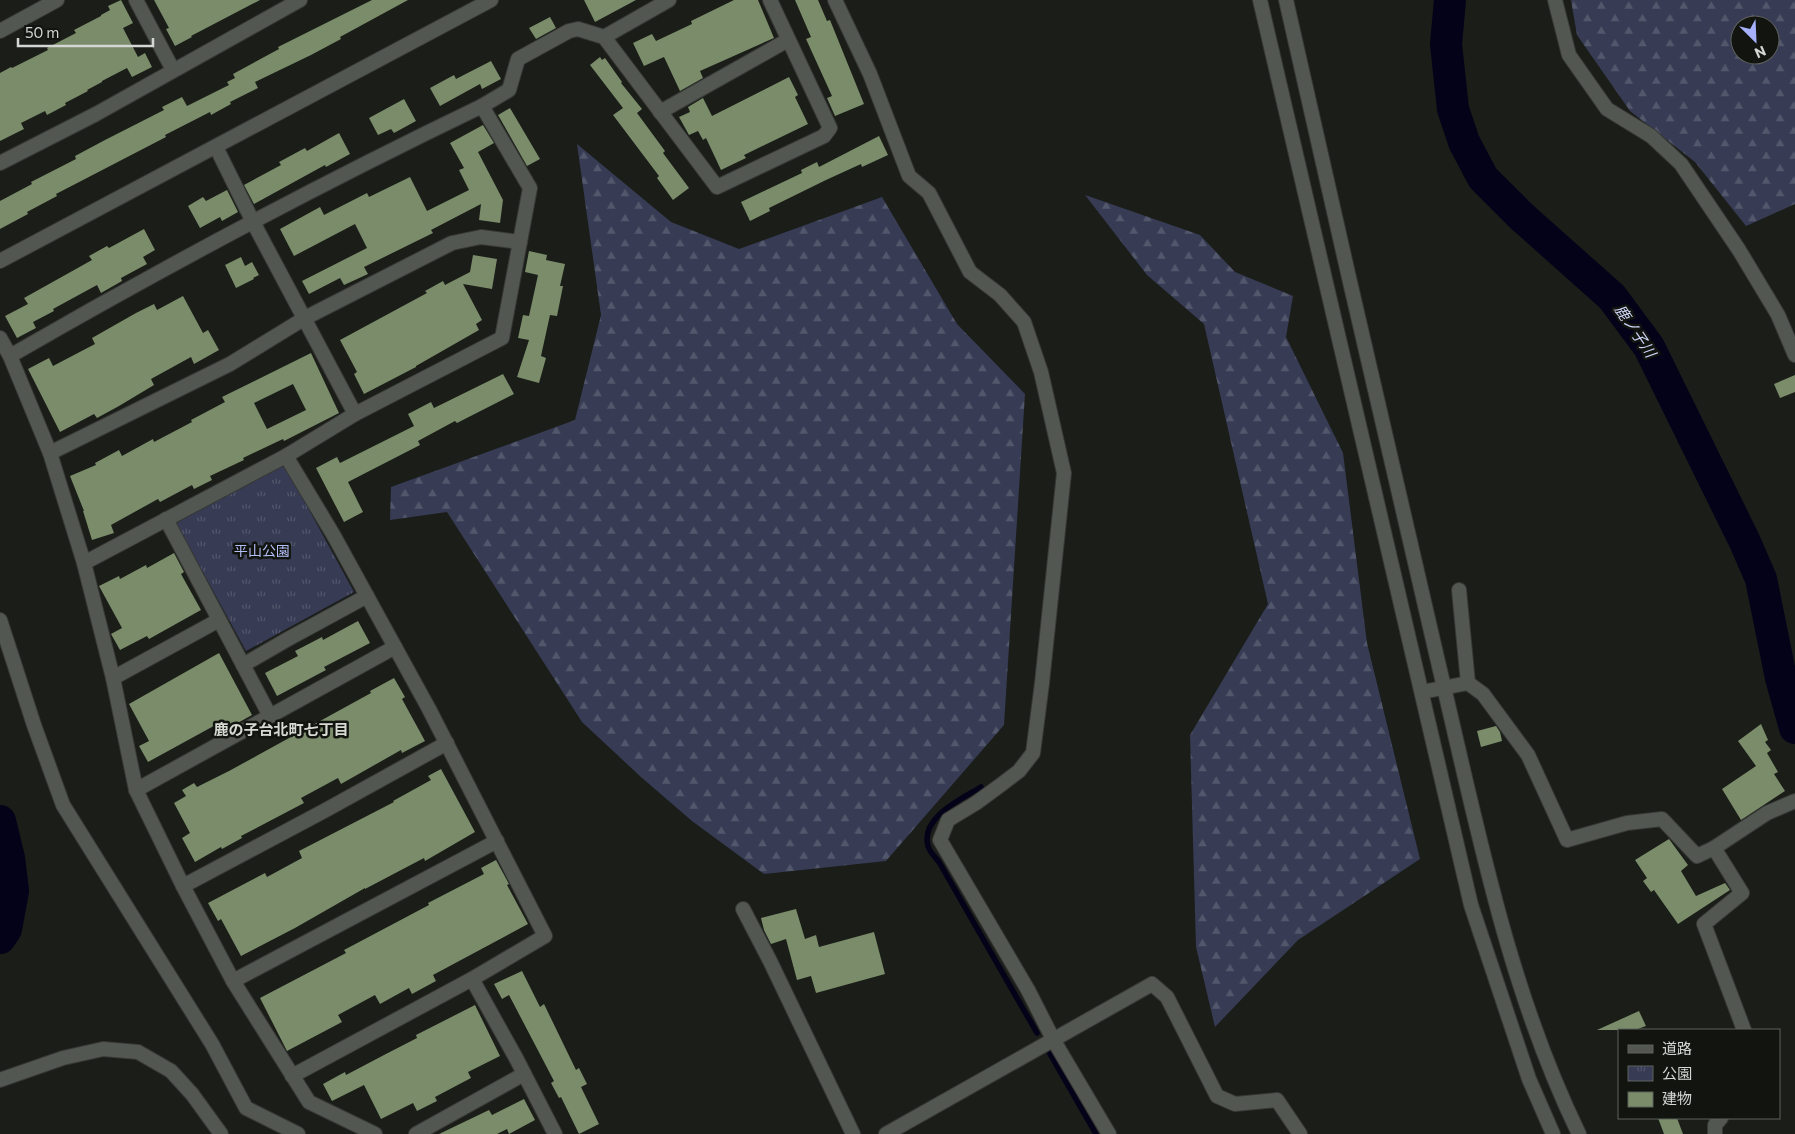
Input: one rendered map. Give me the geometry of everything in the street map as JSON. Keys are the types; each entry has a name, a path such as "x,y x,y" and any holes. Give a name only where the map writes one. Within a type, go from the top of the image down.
{"street":[{"path":"0,31 57,0"},
{"path":"136,0 173,70"},
{"path":"0,163 96,114 300,0"},
{"path":"0,261 491,0"},
{"path":"604,37 668,0"},
{"path":"10,356 108,299 253,222 401,145 482,106 509,90 518,59 569,31 578,29 604,37 717,187 824,136 830,128 770,0"},
{"path":"835,0 870,74 908,176 930,193 970,272 1000,295 1024,322 1041,372 1064,473 1033,753 1019,771 976,803 948,820 940,840 1028,990 1054,1040 1109,1134"},
{"path":"1260,0 1471,905 1529,1079 1553,1134"},
{"path":"1286,0 1444,688 1492,888 1514,969 1556,1082 1579,1134"},
{"path":"1554,0 1569,55 1607,109 1651,136 1681,164 1739,250 1778,315 1795,355"},
{"path":"660,112 788,40"},
{"path":"84,562 286,456 354,414 502,338 530,188 482,106"},
{"path":"216,147 253,222 354,414"},
{"path":"50,453 230,364 305,318 452,243 481,237 520,242"},
{"path":"0,338 10,356 50,453 84,562 113,678 136,790 183,886 233,981 309,1102 375,1134"},
{"path":"286,456 367,596 447,743 545,936 292,1076"},
{"path":"166,519 270,716"},
{"path":"1460,590 1468,682 1483,694 1528,754 1568,840 1626,823 1662,819 1697,856 1714,848 1767,813 1795,801"},
{"path":"243,665 367,596"},
{"path":"0,620 34,725 63,805 212,1044 246,1108 298,1134"},
{"path":"113,678 219,620"},
{"path":"136,790 395,648"},
{"path":"1422,692 1468,682"},
{"path":"183,886 447,743"},
{"path":"233,981 497,841"},
{"path":"1714,848 1742,893 1704,924 1744,1029"},
{"path":"743,909 853,1134"},
{"path":"472,978 555,1134"},
{"path":"886,1134 1152,984 1167,997 1217,1096 1235,1104 1277,1100 1300,1134"},
{"path":"0,1080 62,1058 103,1049 138,1052 171,1071 192,1094 221,1134"},
{"path":"416,1134 524,1074"},
{"path":"1715,1134 1715,1125 1720,1119"}],"green space":[{"path":"1571,0 1795,0 1795,204 1746,226 1695,162 1630,111 1577,35"},
{"path":"577,144 671,222 739,249 882,197 957,324 1025,394 1004,725 886,861 764,874 692,821 582,722 447,512 390,520 391,487 575,420 601,315"},
{"path":"1085,195 1200,235 1235,272 1293,296 1286,337 1343,453 1367,643 1420,859 1298,940 1215,1027 1196,947 1190,735 1268,604 1204,324 1147,275"},
{"name":"平山公園","path":"284,464 354,592 246,651 176,523"}],"building":[{"path":"121,0 133,23 123,28 138,57 145,53 152,67 132,77 127,68 47,115 45,111 21,123 24,129 0,141 0,73 48,50 47,48 76,33 74,30 110,10 108,6"},
{"path":"154,0 260,0 175,46 166,29 169,28"},
{"path":"372,0 408,0 340,37 341,39 255,82 258,88 230,102 231,104 211,115 210,112 165,135 166,137 56,194 57,196 0,229 0,201 32,184 31,182 76,159 75,156 164,110 162,107 182,97 187,106 229,85 227,82 235,78 233,74 279,49 278,47"},
{"path":"584,0 636,0 595,22"},
{"path":"734,0 758,0 774,38 700,71 703,78 680,91 664,57 644,66 633,43 652,34 656,41 692,24 691,21"},
{"path":"795,0 818,0 827,21 830,20 864,104 835,116 827,98 832,96 806,39 811,37"},
{"path":"550,17 556,28 536,39 529,28"},
{"path":"600,57 602,60 605,58 621,83 642,109 637,113 689,188 673,200 657,178 659,176 613,115 623,108 590,65"},
{"path":"491,61 501,79 482,89 480,84 440,106 430,88 454,75 456,79"},
{"path":"789,77 798,95 795,97 808,124 744,155 746,158 721,170 706,138 703,140 698,131 689,135 679,117 690,112 688,107 703,98 712,116"},
{"path":"404,99 416,121 394,133 391,129 378,135 369,118"},
{"path":"510,108 540,159 527,166 498,115"},
{"path":"483,125 494,143 478,152 503,200 500,223 479,220 481,204 431,230 433,233 364,267 368,274 344,285 340,278 309,294 302,281 367,248 355,224 294,256 280,229 320,207 324,215 367,193 369,197 410,177 427,211 469,190 459,170 464,168 450,143"},
{"path":"339,133 350,154 326,167 325,165 254,204 244,185 281,165 279,162 305,148 307,151"},
{"path":"879,136 888,155 862,167 861,164 826,180 769,208 770,211 750,221 741,202 802,173 801,170 817,162 819,167"},
{"path":"227,190 238,212 222,221 220,217 200,228 188,206 203,197 206,201"},
{"path":"144,229 155,250 143,257 147,264 121,278 122,281 101,293 97,285 53,309 54,311 33,322 36,328 17,338 5,316 28,304 24,298 92,260 89,256 107,246 109,248"},
{"path":"529,251 547,255 546,260 565,264 560,286 563,286 557,316 550,315 541,356 546,358 539,383 517,377 529,340 518,338 523,315 529,316 538,275 525,272"},
{"path":"473,255 497,259 492,289 463,284 482,320 476,324 479,330 416,367 364,394 354,374 357,372 340,340 427,293 425,291 443,281 445,285 470,272"},
{"path":"241,257 245,266 252,262 259,275 236,288 225,265"},
{"path":"183,296 203,333 208,330 219,350 194,364 191,357 151,379 154,385 119,406 97,418 94,414 60,432 28,369 49,358 53,366 95,344 92,338 136,313 154,304 157,310"},
{"path":"311,353 339,413 284,441 283,439 243,458 244,460 210,476 212,480 194,489 192,485 160,502 158,499 111,525 114,533 92,540 84,511 70,476 96,465 95,463 119,450 122,456 153,439 154,442 225,402 222,397","holes":["293,384 306,410 267,429 254,403"]},
{"path":"503,374 514,394 457,423 455,421 418,441 420,445 348,482 363,512 344,522 316,468 337,457 340,463 414,426 408,414 431,402 434,408"},
{"path":"1795,375 1795,392 1780,398 1774,384"},
{"path":"174,553 184,572 181,574 201,610 149,639 147,636 120,650 111,634 122,628 99,586 119,576 120,579 146,565 147,568"},
{"path":"358,621 370,643 324,667 326,670 277,696 265,673 298,656 295,651 322,637 323,640"},
{"path":"219,653 252,715 225,730 221,722 148,762 139,746 149,741 129,704"},
{"path":"394,678 405,697 402,699 425,741 402,753 401,750 341,784 338,778 301,798 304,803 195,862 182,838 190,833 174,803 186,796 182,790 194,783 197,787 229,771 371,693 370,691"},
{"path":"1761,724 1768,740 1765,742 1771,750 1767,753 1778,772 1774,774 1785,791 1741,820 1722,789 1756,766 1738,741"},
{"path":"1496,726 1502,741 1481,747 1477,731"},
{"path":"441,769 475,832 425,861 424,858 365,888 241,956 221,919 218,921 208,903 265,873 267,877 302,858 299,851 394,802 431,780 428,776"},
{"path":"1669,839 1688,865 1681,871 1696,896 1725,883 1730,890 1678,924 1654,890 1651,892 1643,881 1647,878 1635,860"},
{"path":"496,860 528,924 433,975 436,981 412,994 409,988 380,1004 375,995 338,1015 342,1022 287,1051 260,998 346,953 344,950 484,874 481,868"},
{"path":"796,909 805,939 816,935 819,947 874,932 885,974 816,993 811,976 797,980 786,939 771,944 764,930 761,918"},
{"path":"522,971 540,1007 544,1004 576,1070 579,1068 587,1084 581,1087 599,1124 579,1134 561,1097 559,1098 551,1083 554,1081 509,995 502,999 494,984"},
{"path":"475,1005 500,1056 468,1072 471,1078 435,1097 437,1101 417,1111 413,1103 381,1119 364,1085 332,1101 323,1084 345,1072 346,1075 417,1038 416,1035"},
{"path":"1639,1011 1646,1026 1638,1029 1597,1030"},
{"path":"524,1099 535,1120 509,1134 507,1129 497,1134 439,1134 489,1110 492,1115"},
{"path":"1658,1119 1677,1119 1683,1134 1664,1134"}],"waterway":[{"name":"鹿ノ子川","path":"1450,0 1446,44 1453,109 1464,142 1483,178 1521,216 1612,297 1649,347 1745,542 1761,579 1781,678 1795,728"},
{"path":"981,787 954,803 936,818 930,826 927,836 928,846 1037,1033"},
{"path":"0,821 9,858 13,891 6,929 0,938"},
{"path":"1050,1054 1096,1134"}],"district":[{"name":"鹿の子台北町七丁目","path":"281,730"}]}
